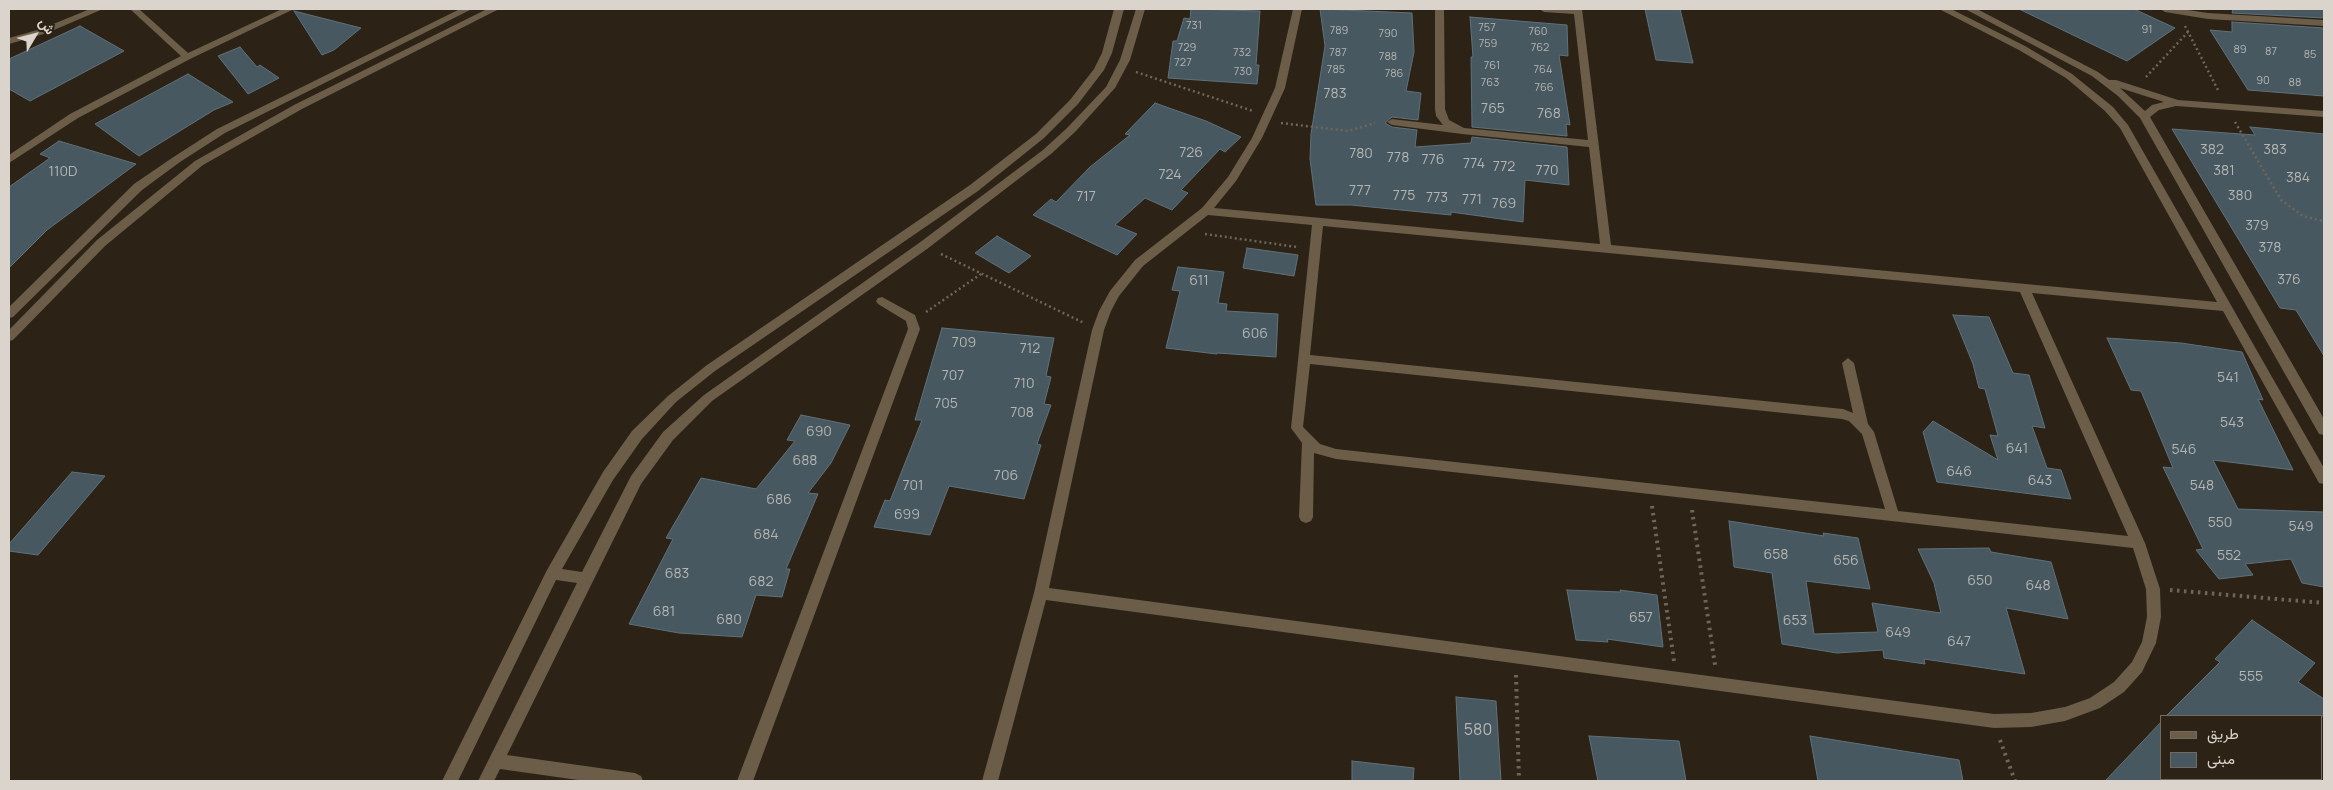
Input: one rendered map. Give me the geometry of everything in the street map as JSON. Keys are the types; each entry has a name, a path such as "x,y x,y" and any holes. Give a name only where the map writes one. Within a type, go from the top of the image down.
{"street":[{"path":"9,41 44,32 98,9"},
{"path":"134,9 187,57"},
{"path":"9,160 74,116 187,57 289,9"},
{"path":"9,314 138,187 176,160 221,131 467,9"},
{"path":"9,337 101,243 199,163 298,107 479,12 494,9"},
{"path":"450,781 552,574 608,476 637,435 660,411 711,368 974,188 1040,136 1074,102 1099,70 1107,53 1119,9"},
{"path":"486,781 636,480 663,444 688,417 730,382 923,246 1047,152 1102,98 1122,68 1141,9 1128,9"},
{"path":"990,781 1041,593 1098,330 1114,294 1125,278 1139,264 1206,211 1232,179 1267,119 1287,63 1298,9"},
{"path":"1440,9 1441,116 1445,122 1462,131"},
{"path":"1544,9 1578,10 1606,248"},
{"path":"1944,9 1989,31 2070,76 2109,109 2124,127 2324,479"},
{"path":"1970,9 2095,74 2134,90 2176,103 2324,114"},
{"path":"2165,9 2208,16 2324,22"},
{"path":"1989,31 2001,25"},
{"path":"2095,74 2122,94 2144,116 2324,430"},
{"path":"2144,116 2156,107 2176,103"},
{"path":"1392,122 1594,144"},
{"path":"1206,211 2225,307"},
{"path":"1318,221 1297,428 1308,442 1316,448 1336,454 2138,542"},
{"path":"1041,593 1994,720 2031,720 2065,714 2095,703 2119,687 2137,667 2149,643 2154,617 2153,589 2138,542 2024,288"},
{"path":"745,781 914,325 908,315 882,301"},
{"path":"1304,359 1833,412 1853,418 1862,424"},
{"path":"1848,364 1862,424 1872,440 1893,515"},
{"path":"1306,517 1308,442"},
{"path":"552,574 586,578"},
{"path":"495,761 635,781"}],"path":[{"path":"2178,12 2227,107 2280,200 2303,216 2324,221"},
{"path":"2134,90 2188,32"},
{"path":"1122,68 1267,119 1348,131 1375,123 1392,122"},
{"path":"1182,230 1315,250"},
{"path":"923,246 1098,330"},
{"path":"914,325 981,274"},
{"path":"1650,488 1677,678"},
{"path":"1689,492 1718,683"},
{"path":"2153,589 2324,603"},
{"path":"1516,656 1519,781"},
{"path":"1994,720 2015,781"}],"building":[{"path":"1191,9 1260,11 1256,65 1259,65 1257,84 1168,78 1173,41 1177,41 1184,18 1190,19"},
{"path":"1320,9 1412,13 1414,52 1406,91 1421,93 1418,120 1392,117 1385,123 1392,127 1417,130 1415,147 1471,143 1472,137 1567,147 1569,185 1525,180 1523,222 1451,212 1451,215 1351,205 1316,205 1310,159 1311,134 1325,46"},
{"path":"1645,9 1680,9 1693,63 1656,60"},
{"path":"2019,9 2134,9 2175,28 2127,61"},
{"path":"2233,9 2324,9 2324,18 2232,13"},
{"path":"294,11 361,28 334,50 322,55"},
{"path":"1470,17 1567,25 1568,56 1559,55 1570,125 1566,124 1567,136 1472,127 1471,57 1473,57"},
{"path":"2232,22 2324,28 2324,96 2248,90 2210,30 2232,32"},
{"path":"80,26 124,51 30,101 9,89 9,59"},
{"path":"240,47 257,67 260,65 279,78 248,94 218,56"},
{"path":"188,74 233,102 214,110 139,156 95,124"},
{"path":"1155,103 1206,121 1241,137 1225,152 1220,149 1181,190 1188,193 1172,210 1145,198 1115,225 1137,234 1117,255 1033,215 1051,199 1056,202 1090,167 1130,135 1125,134"},
{"path":"2250,127 2324,134 2324,356 2296,310 2280,308 2172,129 2255,135"},
{"path":"59,141 136,164 47,230 9,268 9,187 50,158 40,154"},
{"path":"997,236 1031,256 1009,273 975,253"},
{"path":"1247,248 1298,255 1294,276 1243,268"},
{"path":"1178,267 1224,272 1218,303 1227,304 1226,311 1278,314 1276,357 1217,354 1166,348 1180,291 1172,290"},
{"path":"1953,315 1989,317 2013,373 2029,375 2045,428 2032,426 2047,468 2061,470 2071,499 1937,482 1923,432 1933,421 1998,460 1990,435 1998,436 1985,389 1979,388 1973,364"},
{"path":"942,328 1054,338 1046,376 1051,377 1044,404 1051,405 1037,444 1041,445 1024,499 949,486 930,535 874,527 885,500 890,501 922,420 915,420"},
{"path":"2107,338 2181,343 2242,352 2263,400 2258,399 2293,470 2213,460 2238,509 2324,512 2324,587 2302,583 2291,559 2245,564 2253,575 2219,579 2196,550 2203,549 2163,467 2173,468 2141,391 2131,390"},
{"path":"801,415 850,425 831,463 808,493 818,494 786,569 790,569 782,597 756,595 742,637 679,633 629,624 673,539 666,538 701,478 756,489 795,441 787,440"},
{"path":"72,472 105,476 38,555 9,551 9,544"},
{"path":"1729,521 1824,536 1823,533 1858,538 1870,589 1806,581 1814,634 1878,632 1872,603 1941,613 1934,583 1918,549 1989,548 1991,552 2051,562 2068,619 2006,608 2025,674 1924,659 1925,664 1884,658 1883,650 1837,653 1782,644 1772,573 1734,567"},
{"path":"1567,590 1621,592 1620,590 1657,595 1663,647 1607,639 1608,642 1576,640"},
{"path":"2252,620 2315,663 2298,682 2324,699 2324,716 2167,715 2220,662 2215,659"},
{"path":"1456,697 1496,701 1501,781 1460,781"},
{"path":"2160,723 2160,780 2162,781 2105,781"},
{"path":"1589,736 1679,741 1686,781 1598,781"},
{"path":"1810,736 1959,760 1963,781 1818,781"},
{"path":"1352,761 1414,768 1413,781 1352,781"}]}
